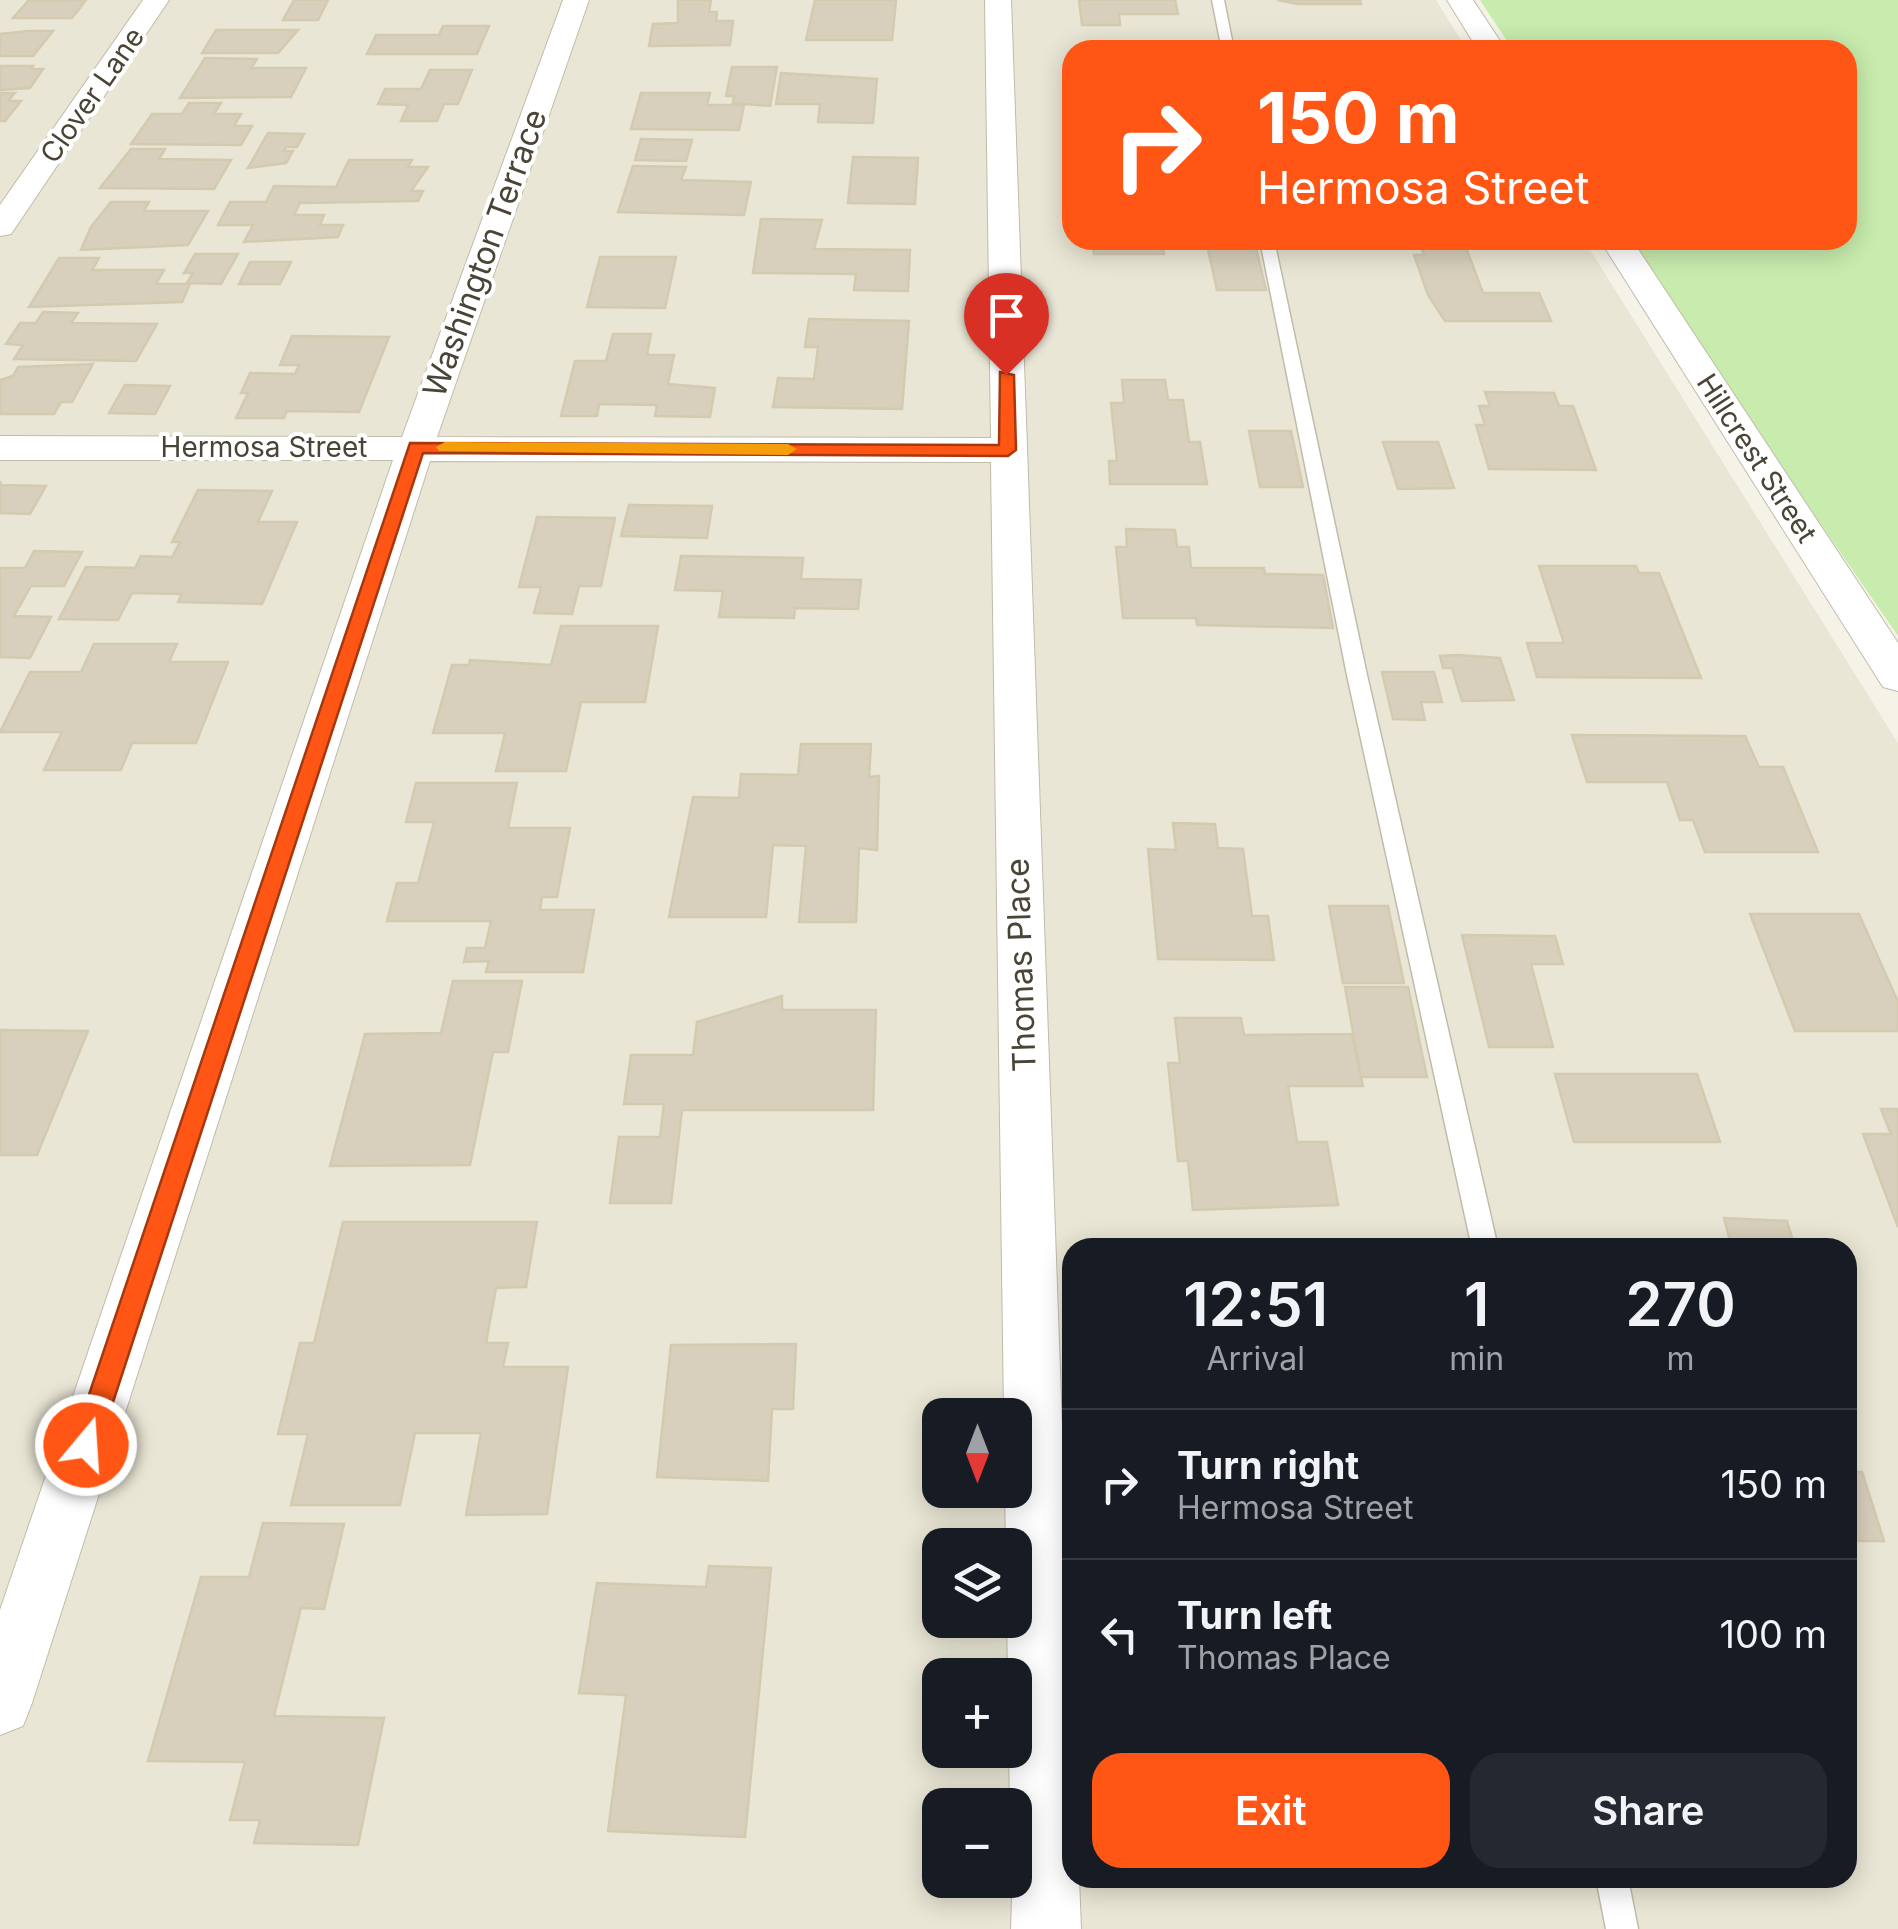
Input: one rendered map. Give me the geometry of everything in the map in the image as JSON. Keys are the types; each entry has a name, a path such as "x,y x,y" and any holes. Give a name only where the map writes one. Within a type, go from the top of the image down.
{"street":[{"name":"Clover Lane","path":"0,227 153,6 182,0"},
{"name":"Washington Terrace","path":"0,1704 416,447 576,0"},
{"name":"Thomas Place","path":"998,0 1046,1929"},
{"path":"1460,0 1486,40"},
{"name":"Hillcrest Street","path":"1622,250 1898,676"},
{"name":"Hermosa Street","path":"0,448 1008,450"}],"lane":[{"path":"1218,0 1226,40"},
{"path":"1270,250 1357,675 1484,1238"},
{"path":"1614,1888 1622,1929"}],"shaded area":[{"path":"0,0 1436,0 1461,40 1062,40 1062,250 1590,250 1898,743 1898,1929 0,1929"}],"green space":[{"path":"1480,0 1898,0 1898,636 1728,390 1639,250 1857,250 1857,40 1506,40"}],"building":[{"path":"29,0 86,0 72,18 13,18"},
{"path":"294,0 328,0 318,20 283,20"},
{"path":"678,0 711,0 709,12 717,12 716,21 733,21 730,45 649,46 653,24 678,23"},
{"path":"815,0 896,0 892,40 806,40"},
{"path":"1079,0 1175,0 1178,14 1119,14 1120,25 1082,25"},
{"path":"1277,0 1360,0 1361,4 1298,4"},
{"path":"443,26 489,26 477,54 367,54 376,35 439,35"},
{"path":"216,30 298,30 278,53 202,53"},
{"path":"53,31 33,56 0,56 0,34"},
{"path":"205,58 257,59 251,68 306,68 291,97 180,98"},
{"path":"0,66 43,69 30,88 0,90"},
{"path":"732,67 777,67 770,106 733,103 734,96 726,96"},
{"path":"430,70 472,70 458,104 444,104 437,121 401,121 408,105 378,104 385,89 421,89"},
{"path":"781,73 877,79 873,123 818,122 820,104 776,104"},
{"path":"0,93 15,93 8,101 21,101 5,121 0,121"},
{"path":"641,93 710,93 707,105 744,105 739,130 631,129"},
{"path":"189,103 221,103 214,114 241,114 234,126 252,126 241,145 131,144 152,114 182,114"},
{"path":"268,133 304,134 297,147 286,147 284,151 293,151 286,163 248,168"},
{"path":"641,139 692,140 686,161 635,160"},
{"path":"131,149 165,149 159,159 231,160 214,189 100,188"},
{"path":"853,157 918,158 915,204 848,203"},
{"path":"349,160 412,160 408,167 428,167 411,191 423,191 418,201 300,203 294,215 324,215 320,225 343,225 338,237 244,242 253,225 218,225 230,202 266,202 274,186 336,187"},
{"path":"633,166 686,167 681,180 751,182 744,215 618,212"},
{"path":"111,202 149,202 144,211 208,211 188,245 81,250 91,227"},
{"path":"761,219 822,220 814,249 910,250 908,291 854,290 856,274 753,273"},
{"path":"1093,250 1163,250 1164,254 1094,254"},
{"path":"1208,250 1256,250 1266,290 1217,290"},
{"path":"1422,250 1467,250 1483,293 1539,293 1551,321 1445,321 1428,295 1414,255 1424,255"},
{"path":"195,254 238,254 221,284 187,283 193,273 184,273"},
{"path":"600,257 676,257 665,308 587,307"},
{"path":"59,258 99,258 92,270 164,270 156,284 190,284 182,302 29,307"},
{"path":"250,262 291,262 280,284 239,284"},
{"path":"43,312 78,313 71,323 157,324 136,361 14,359 23,345 6,344 20,323 36,323"},
{"path":"809,319 909,321 902,409 773,407 778,378 814,379 818,347 805,347"},
{"path":"613,334 651,334 647,355 674,355 668,384 715,388 710,417 655,416 657,405 599,404 597,416 561,416 575,361 606,361"},
{"path":"292,336 389,337 359,412 287,411 284,418 236,418 248,393 241,393 250,373 295,374 299,365 280,365"},
{"path":"93,364 72,402 61,402 54,414 0,414 0,380 13,376 18,367"},
{"path":"1122,380 1165,380 1168,400 1183,400 1189,442 1200,442 1207,484 1110,484 1109,461 1117,461 1111,403 1124,403"},
{"path":"125,385 170,386 155,414 109,413"},
{"path":"1485,392 1554,393 1559,406 1573,406 1596,470 1489,469 1476,425 1485,425 1479,406 1490,406"},
{"path":"1249,431 1291,431 1303,487 1260,487"},
{"path":"1383,442 1438,442 1454,488 1398,489"},
{"path":"0,481 1,485 46,486 30,514 0,513"},
{"path":"198,490 272,491 258,522 297,522 262,604 178,602 182,594 132,593 118,620 59,619 86,567 135,568 141,556 172,557 180,542 172,542"},
{"path":"629,505 712,506 707,538 621,536"},
{"path":"537,517 615,518 601,586 579,586 572,614 534,613 541,587 519,587"},
{"path":"1126,529 1175,530 1177,547 1189,547 1191,568 1264,568 1265,574 1323,575 1333,628 1197,625 1196,618 1123,618 1116,547 1127,547"},
{"path":"34,551 82,552 64,586 31,586 14,616 51,617 30,658 0,657 0,568 25,568"},
{"path":"681,556 803,558 801,579 861,580 858,609 795,608 794,618 719,617 723,591 675,590"},
{"path":"1539,566 1636,566 1639,573 1659,573 1701,678 1537,677 1527,643 1564,643"},
{"path":"561,626 658,626 645,702 581,702 566,771 496,771 505,733 433,733 452,665 469,665 470,660 551,665"},
{"path":"94,644 177,644 169,662 228,662 196,743 132,743 121,770 44,770 62,732 0,732 30,672 81,672"},
{"path":"1440,656 1500,658 1514,700 1462,701 1452,668 1443,668"},
{"path":"1382,672 1434,672 1442,702 1421,702 1425,720 1393,719"},
{"path":"1572,735 1745,736 1759,767 1783,767 1818,852 1705,852 1693,820 1680,820 1667,782 1587,782"},
{"path":"801,744 871,744 869,777 879,776 877,850 859,848 856,922 799,922 806,846 773,845 766,917 669,917 693,797 739,798 741,774 798,775"},
{"path":"416,783 517,783 508,828 570,828 557,897 542,897 540,910 594,910 583,972 486,972 489,961 464,962 467,948 485,948 491,921 387,921 397,883 418,883 434,822 406,822"},
{"path":"1173,823 1215,824 1218,848 1243,849 1252,916 1268,916 1274,960 1158,959 1148,849 1176,850"},
{"path":"1329,906 1388,906 1404,983 1343,983"},
{"path":"1750,914 1859,914 1898,1002 1898,1031 1795,1031"},
{"path":"1462,935 1555,936 1563,964 1531,964 1553,1047 1489,1047"},
{"path":"453,981 522,981 508,1052 493,1052 470,1165 330,1166 365,1034 441,1033"},
{"path":"1345,987 1408,987 1427,1077 1361,1077"},
{"path":"782,996 782,1010 876,1010 873,1110 682,1110 671,1203 610,1203 619,1137 660,1137 664,1104 624,1104 631,1055 693,1055 697,1022"},
{"path":"1175,1018 1241,1018 1244,1035 1352,1034 1363,1086 1288,1086 1297,1142 1327,1142 1338,1205 1193,1210 1188,1161 1178,1161 1168,1063 1180,1063"},
{"path":"0,1030 88,1031 37,1155 0,1155"},
{"path":"1555,1074 1697,1074 1720,1142 1574,1142"},
{"path":"1881,1109 1898,1109 1898,1227 1863,1134 1891,1134"},
{"path":"1724,1218 1787,1221 1792,1238 1729,1238"},
{"path":"343,1222 537,1222 526,1287 496,1288 486,1343 508,1343 503,1367 568,1367 547,1514 466,1515 481,1433 415,1433 400,1505 291,1505 308,1434 278,1434 300,1343 314,1343"},
{"path":"796,1344 793,1409 772,1409 768,1481 657,1477 671,1345"},
{"path":"1857,1472 1862,1472 1884,1541 1857,1541"},
{"path":"263,1523 344,1524 324,1609 301,1608 274,1716 384,1718 358,1845 254,1843 260,1820 230,1820 245,1762 148,1761 201,1577 249,1577"},
{"path":"709,1566 771,1568 745,1837 608,1831 626,1695 579,1693 597,1583 706,1587"}],"slow traffic":[{"path":"445,447 788,449"}],"route":[{"path":"86,1445 416,447 1008,450 1006,375"}]}
